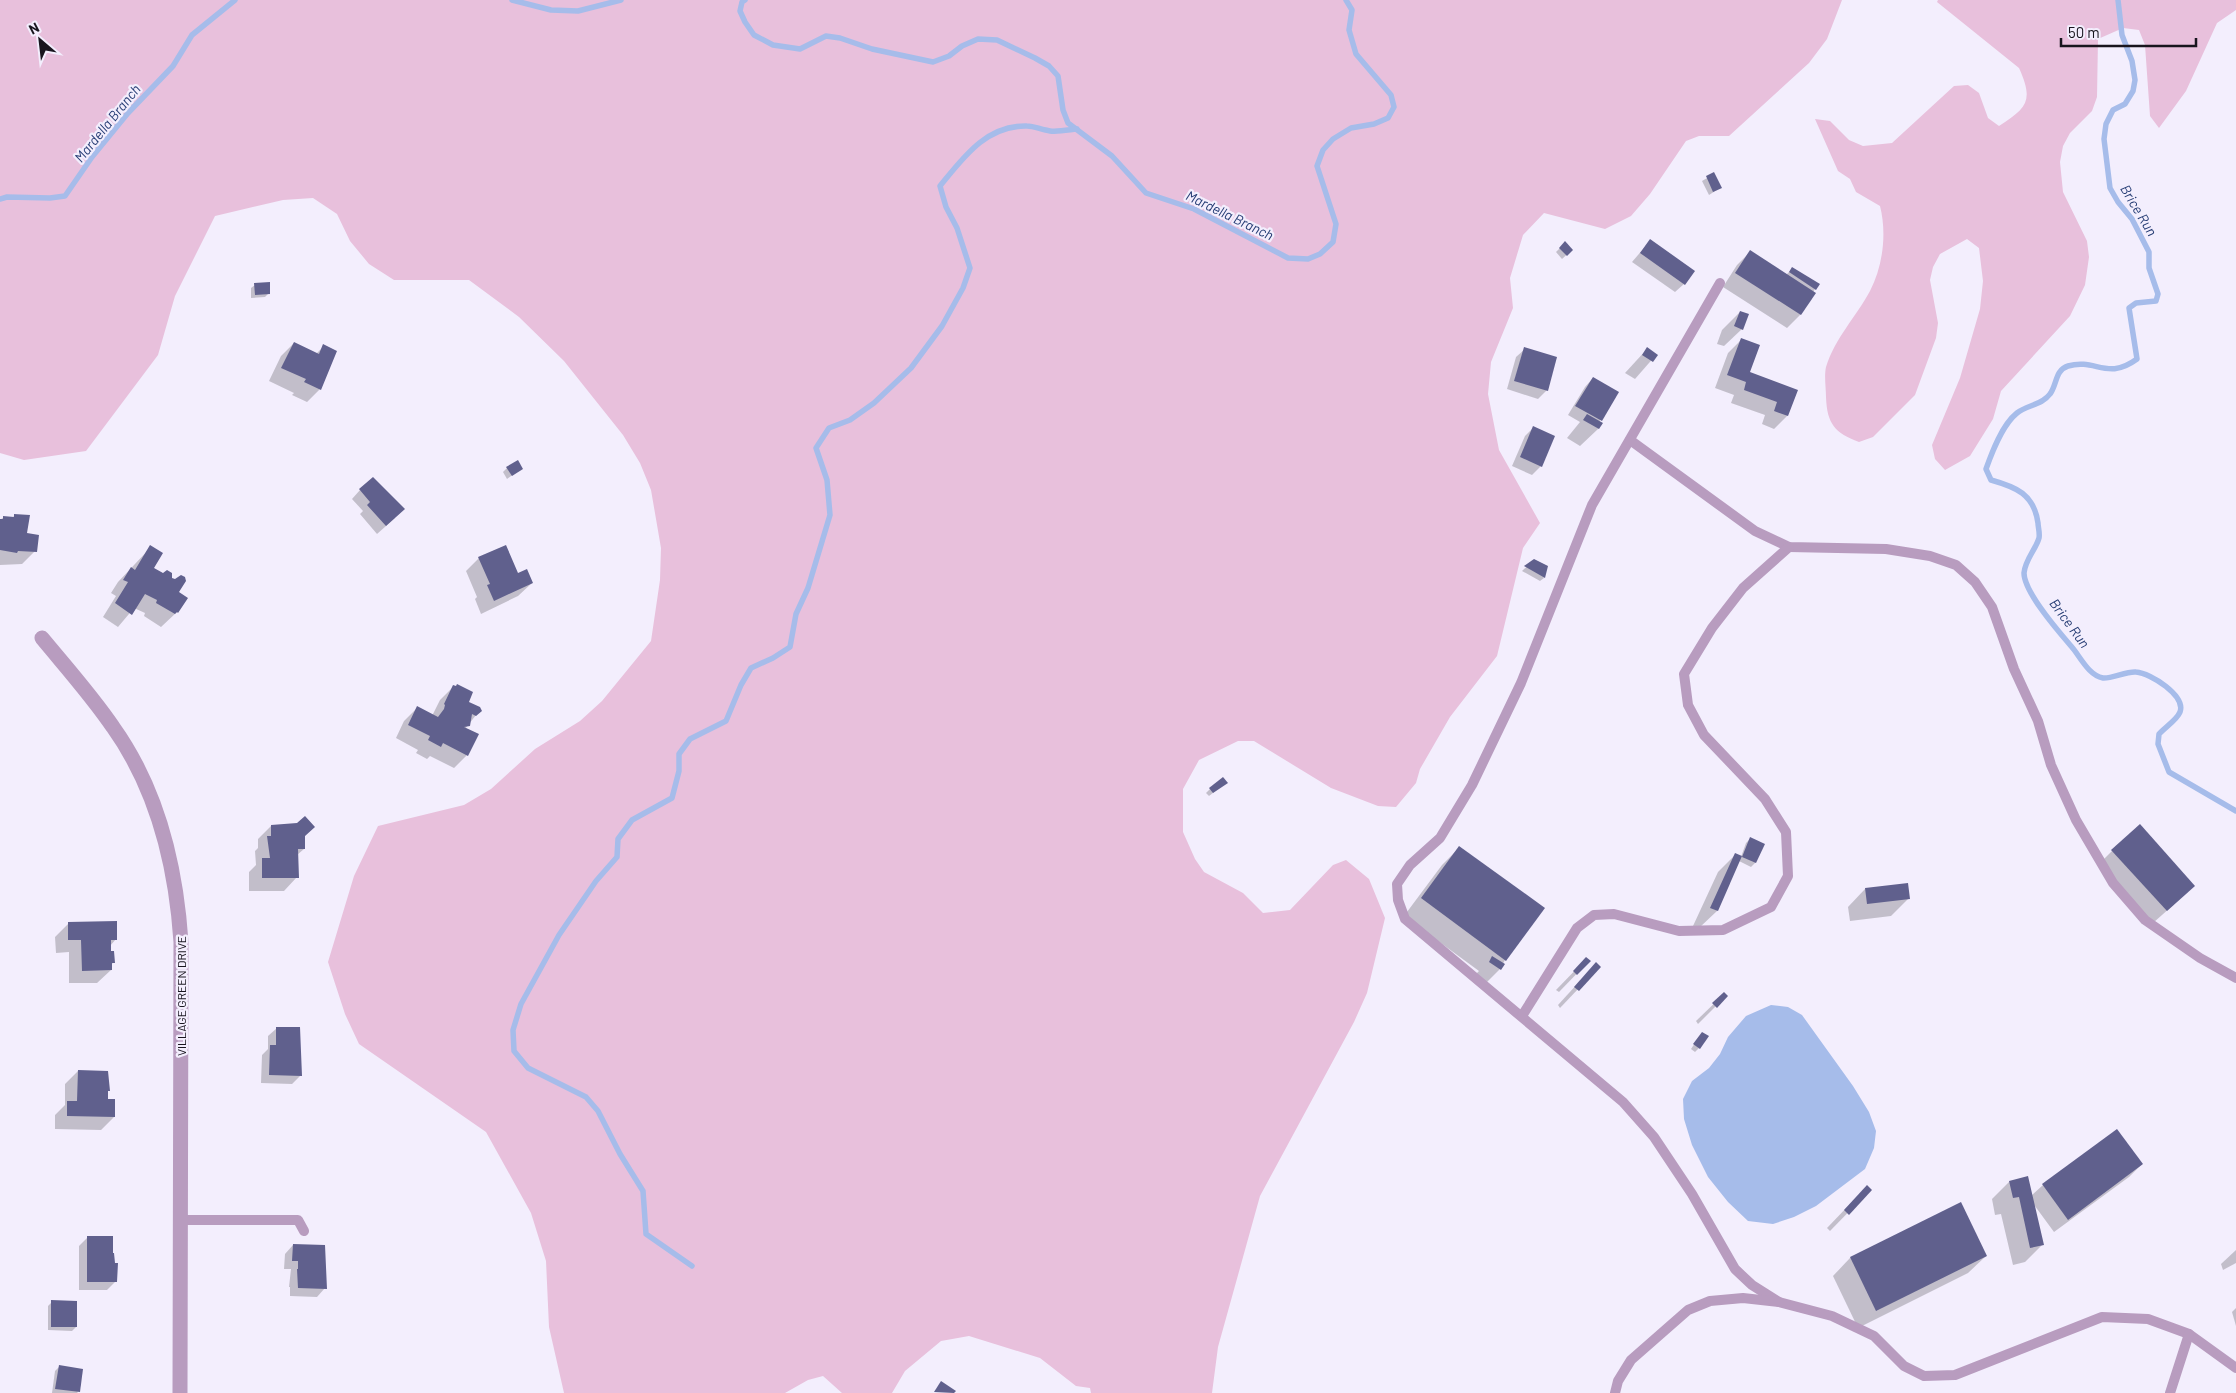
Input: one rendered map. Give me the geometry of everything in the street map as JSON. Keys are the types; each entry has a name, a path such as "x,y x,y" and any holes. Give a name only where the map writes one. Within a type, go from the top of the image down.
{"street":[{"name":"VILLAGE GREEN DRIVE","path":"42,638 114,728 133,760 157,811 174,875 181,942 180,1393"}],"lane":[{"path":"1720,283 1592,505 1521,683 1472,785 1440,838 1410,865 1397,884 1398,900 1404,919 1623,1102 1654,1137 1692,1194 1736,1269 1752,1285 1779,1302"},
{"path":"1630,440 1755,531 1789,547 1886,549 1930,556 1956,565 1975,582 1992,607 2014,669 2038,721 2051,765 2072,812 2112,883 2145,920 2200,958 2236,978"},
{"path":"1522,1016 1577,928 1594,915 1614,914 1679,931 1723,930 1771,907 1788,876 1786,832 1765,799 1704,735 1688,705 1684,674 1712,628 1743,588 1789,547"},
{"path":"181,1220 298,1220 304,1231"},
{"path":"1615,1393 1618,1381 1631,1360 1688,1310 1710,1301 1743,1298 1779,1302 1832,1316 1874,1336 1904,1366 1924,1376 1955,1375 2102,1317 2148,1319 2189,1334 2236,1368"},
{"path":"2170,1393 2189,1334"}],"shaded area":[{"path":"0,0 1842,0 1827,39 1809,63 1729,136 1699,136 1686,141 1650,194 1631,216 1605,229 1544,213 1523,235 1510,278 1513,308 1491,362 1488,394 1499,450 1540,523 1523,548 1497,656 1450,717 1420,769 1416,783 1396,807 1378,806 1331,788 1254,741 1238,741 1199,760 1183,789 1183,832 1195,859 1204,872 1243,893 1263,913 1290,910 1333,865 1346,860 1369,879 1385,918 1367,993 1354,1022 1260,1196 1218,1347 1212,1393 1091,1393 1090,1388 1076,1386 1040,1358 969,1336 941,1341 905,1371 892,1393 842,1393 823,1376 808,1380 785,1393 564,1393 549,1327 546,1261 531,1213 486,1132 359,1044 345,1014 328,962 354,876 378,826 464,805 491,789 535,749 580,721 602,701 651,641 660,580 661,548 651,490 640,463 623,435 564,361 519,317 469,280 394,280 369,264 350,241 337,214 313,198 283,200 215,216 175,296 158,355 86,451 24,460 0,453"},
{"path":"1938,0 2236,0 2236,10 2217,23 2186,91 2159,128 2150,116 2145,45 2139,30 2123,28 2098,39 2097,97 2092,111 2070,133 2063,146 2060,162 2063,192 2087,241 2089,257 2085,285 2070,316 2001,391 1993,419 1970,456 1945,470 1935,459 1932,445 1960,378 1980,309 1983,281 1979,248 1967,239 1940,254 1933,267 1930,280 1938,323 1936,338 1915,395 1873,437 1859,442 1838,431 1828,414 1825,382 1826,367 1846,328 1870,291 1881,260 1883,227 1880,206 1856,192 1850,179 1838,171 1815,119 1830,121 1849,140 1863,146 1892,143 1954,86 1968,85 1979,93 1988,118 1999,126 2016,114 2022,108 2027,96 2024,79 2019,68 1937,2"}],"water":[{"path":"1771,1005 1788,1007 1802,1015 1853,1086 1869,1112 1876,1131 1874,1148 1865,1169 1816,1206 1794,1217 1773,1224 1748,1221 1728,1202 1708,1177 1692,1145 1684,1119 1683,1099 1692,1081 1709,1068 1720,1054 1728,1037 1746,1016"}],"building":[{"path":"1714,172 1722,188 1713,192 1706,176"},
{"path":"1650,239 1695,271 1685,285 1640,253"},
{"path":"1565,241 1573,250 1567,256 1559,248"},
{"path":"1750,250 1816,293 1801,315 1735,273"},
{"path":"1792,267 1820,284 1816,290 1789,272"},
{"path":"270,282 270,294 255,295 254,283"},
{"path":"1740,311 1749,314 1743,330 1734,326"},
{"path":"1741,338 1760,345 1750,372 1798,390 1788,416 1774,411 1777,402 1744,390 1746,382 1727,375"},
{"path":"294,342 319,354 323,344 337,351 321,390 304,382 306,379 281,368"},
{"path":"1524,347 1557,357 1548,391 1514,381"},
{"path":"1647,347 1658,355 1653,362 1642,355"},
{"path":"1593,377 1619,392 1602,421 1575,406"},
{"path":"1587,414 1603,423 1599,429 1583,420"},
{"path":"1533,426 1555,436 1542,467 1520,457"},
{"path":"518,460 523,469 512,476 506,467"},
{"path":"373,477 405,509 386,526 367,505 370,502 359,489"},
{"path":"14,514 30,515 27,533 39,535 37,552 18,551 17,553 0,550 0,519 3,519 3,516 14,517"},
{"path":"150,545 163,553 154,568 163,573 167,570 172,573 172,578 175,579 181,575 185,577 186,581 179,592 188,598 178,613 175,614 156,603 157,600 145,594 132,615 115,603 128,582 123,580 131,567 135,570"},
{"path":"506,545 518,573 527,569 533,583 494,601 487,585 490,584 478,557"},
{"path":"1534,559 1548,566 1545,578 1524,566"},
{"path":"457,684 473,692 469,702 480,707 482,711 476,716 472,714 470,726 464,727 479,734 468,756 443,743 441,747 428,740 430,736 408,725 417,706 438,717 444,709 444,704 453,685 456,686"},
{"path":"1223,777 1228,783 1213,793 1209,788"},
{"path":"305,816 315,827 305,836 305,849 298,849 299,878 262,878 262,858 270,858 267,836 271,836 271,825 297,823"},
{"path":"2140,824 2195,886 2167,911 2111,850"},
{"path":"1750,837 1765,844 1756,863 1742,857"},
{"path":"1459,846 1545,908 1506,961 1421,898"},
{"path":"1735,853 1742,856 1718,911 1710,908"},
{"path":"1908,883 1910,899 1867,904 1865,888"},
{"path":"117,921 117,940 111,940 111,951 114,951 115,963 112,963 112,970 82,971 81,940 68,940 68,922"},
{"path":"1492,956 1505,964 1501,970 1489,962"},
{"path":"1586,957 1591,961 1577,975 1573,971"},
{"path":"1596,962 1601,967 1579,991 1574,987"},
{"path":"1724,992 1728,996 1717,1008 1712,1003"},
{"path":"276,1027 300,1027 302,1076 269,1075 270,1045 276,1045"},
{"path":"1702,1032 1709,1036 1700,1049 1693,1044"},
{"path":"78,1070 108,1071 110,1091 108,1091 108,1099 115,1099 115,1117 67,1116 67,1101 77,1101"},
{"path":"2117,1129 2143,1164 2068,1220 2042,1184"},
{"path":"2028,1176 2044,1245 2030,1248 2019,1197 2013,1198 2009,1181"},
{"path":"1867,1185 1872,1190 1849,1215 1844,1210"},
{"path":"1961,1202 1987,1256 1876,1311 1850,1257"},
{"path":"87,1236 113,1236 113,1253 115,1263 118,1263 117,1282 87,1282"},
{"path":"293,1244 325,1245 327,1289 298,1288 298,1261 292,1261"},
{"path":"51,1300 77,1301 77,1327 51,1327"},
{"path":"59,1365 83,1369 80,1392 55,1389"},
{"path":"941,1381 956,1391 954,1393 934,1392"}],"waterway":[{"name":"Mardella Branch","path":"0,199 7,197 50,198 65,196 92,157 128,113 173,66 192,35 235,0"},
{"name":"Mardella Branch","path":"512,0 551,10 578,11 621,0"},
{"name":"Mardella Branch","path":"745,0 742,2 740,11 745,22 754,35 773,45 800,49 826,36 840,38 872,49 933,62 949,56 962,46 978,39 997,40 1049,66 1058,76 1063,110 1068,123 1112,156 1146,193 1194,209 1288,258 1308,259 1320,254 1333,242 1336,224 1317,166 1323,150 1333,139 1351,128 1374,124 1388,118 1394,107 1391,95 1356,54 1349,30 1352,10 1346,0"},
{"name":"Brice Run","path":"2118,0 2122,35 2132,61 2135,80 2133,91 2125,104 2113,110 2106,124 2104,139 2110,188 2118,202 2132,219 2149,252 2149,268 2158,294 2156,301 2136,303 2129,308 2137,359 2127,365 2109,369 2078,364 2064,368 2058,374 2047,398 2021,410 2007,424 1998,439 1986,469 1991,480 2016,489 2028,498 2036,513 2039,538 2026,564 2024,573 2025,581 2043,611 2093,673 2103,678 2132,672 2142,673 2166,686 2173,693 2178,699 2180,712 2159,734 2158,744 2169,772 2236,811"},
{"path":"692,1266 646,1234 643,1191 620,1154 598,1111 586,1097 528,1068 514,1051 513,1030 521,1004 559,935 596,881 617,857 618,839 632,820 672,798 679,771 679,754 690,739 726,721 741,685 751,668 773,658 790,647 796,614 808,588 830,515 827,480 816,448 829,428 850,420 874,403 911,368 942,326 963,288 970,268 957,228 946,207 940,186 967,154 988,137 999,131 1012,127 1027,126 1053,131 1077,129"}]}
